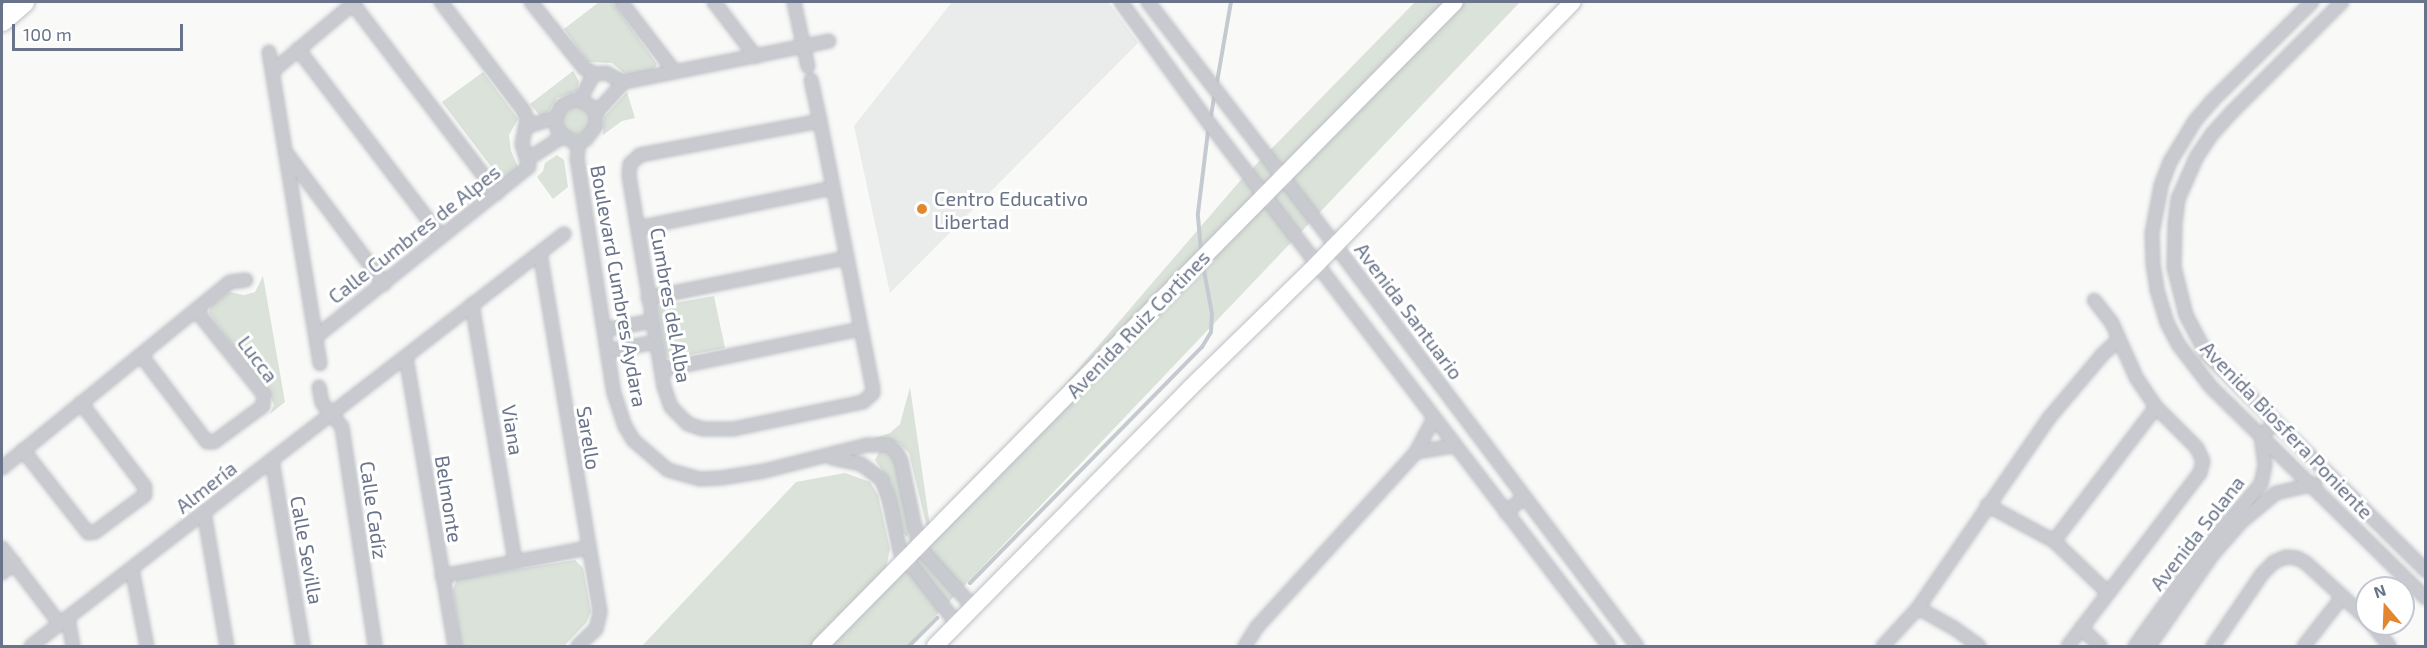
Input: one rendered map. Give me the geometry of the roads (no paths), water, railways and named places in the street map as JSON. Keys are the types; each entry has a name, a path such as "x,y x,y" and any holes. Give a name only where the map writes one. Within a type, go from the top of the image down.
{"highway":[{"path":"2,20 23,2"}],"main road":[{"name":"Avenida Ruiz Cortines","path":"820,646 1455,2"},
{"path":"935,646 1190,388 1317,264 1573,2"}],"street":[{"path":"441,2 524,111 525,127 522,144 528,159 562,137"},
{"path":"531,2 581,66 594,74 606,73 624,82"},
{"path":"621,2 675,72"},
{"path":"714,2 756,57"},
{"path":"794,2 808,67"},
{"path":"1121,2 1317,264 1609,646"},
{"name":"Avenida Santuario","path":"1148,2 1335,245 1636,646"},
{"name":"Avenida Biosfera Poniente","path":"2312,2 2213,100 2181,141 2161,186 2152,233 2157,290 2167,323 2178,344 2211,387 2426,598"},
{"name":"Avenida Biosfera Poniente","path":"2342,2 2300,42 2212,134 2186,178 2178,200 2174,267 2186,315 2194,334 2219,368 2426,571"},
{"path":"273,71 354,3 497,193"},
{"path":"2287,26 2300,42"},
{"path":"596,113 592,107 580,100 566,102 555,118 558,132 562,137 579,142 594,132 596,113 624,82 829,41"},
{"path":"298,49 441,237"},
{"path":"269,52 320,364"},
{"path":"580,100 594,74"},
{"name":"Cumbres del Alba","path":"811,80 873,389 868,400 734,429 703,429 679,417 667,398 648,298 629,175 630,164 636,157 819,121"},
{"path":"525,127 555,118"},
{"name":"Boulevard Cumbres Aydara","path":"579,142 577,158 614,393 625,426 644,451 668,470 700,479 721,478 828,457 876,444 892,447 904,474 920,547"},
{"path":"286,152 384,284"},
{"name":"Calle Cumbres de Alpes","path":"316,336 528,169 528,159"},
{"path":"638,228 833,188"},
{"path":"333,412 564,234"},
{"name":"Sarello","path":"540,252 587,548 600,612 596,629 578,646"},
{"path":"648,298 847,258"},
{"path":"2,468 230,282 246,280"},
{"path":"2068,646 2200,473 2203,460 2197,448 2156,407 2136,377 2112,323 2094,300"},
{"name":"Viana","path":"472,304 515,562"},
{"name":"Lucca","path":"141,355 207,442 214,442 263,406 264,395 196,310"},
{"path":"604,330 652,321"},
{"path":"661,370 861,329"},
{"path":"1883,646 1918,608 2049,418 2118,340"},
{"path":"608,351 656,342"},
{"name":"Belmonte","path":"406,357 455,646"},
{"name":"Calle Cadíz","path":"319,387 322,403 333,412 342,427 375,646"},
{"path":"23,450 88,533 95,532 145,495 146,487 81,403"},
{"path":"2054,541 2156,407"},
{"name":"Almería","path":"31,646 333,412"},
{"path":"1245,646 1257,627 1416,452 1434,418"},
{"path":"2261,436 2275,423"},
{"name":"Avenida Solana","path":"2135,646 2204,550 2261,484 2265,465 2261,436"},
{"path":"1416,452 1455,446"},
{"path":"828,457 861,464 882,480 890,499 896,541 905,561 957,624"},
{"name":"Calle Sevilla","path":"272,460 303,646"},
{"path":"2313,487 2327,475"},
{"name":"Avenida Solana","path":"2149,646 2213,554 2250,514 2276,493 2313,487"},
{"path":"1506,513 1524,497"},
{"path":"1987,505 2054,541 2108,593"},
{"path":"204,512 228,646"},
{"path":"920,547 974,608"},
{"path":"2,548 64,621 73,646"},
{"path":"442,576 587,548"},
{"path":"2213,646 2262,574 2274,562 2286,557 2297,558 2306,563 2355,608"},
{"path":"2,573 14,563"},
{"path":"132,568 147,646"},
{"path":"2304,646 2343,596"},
{"path":"1918,608 1954,628 1979,646"},
{"path":"2081,628 2100,646"}],"waterway":[{"path":"1217,82 1231,2"},
{"path":"1211,116 1214,97"},
{"path":"1201,251 1198,213 1208,131"},
{"path":"970,583 1202,347 1211,332 1212,314 1203,265"},
{"path":"909,646 937,618"}],"place":[{"name":"Centro Educativo Libertad","path":"922,209"}]}
